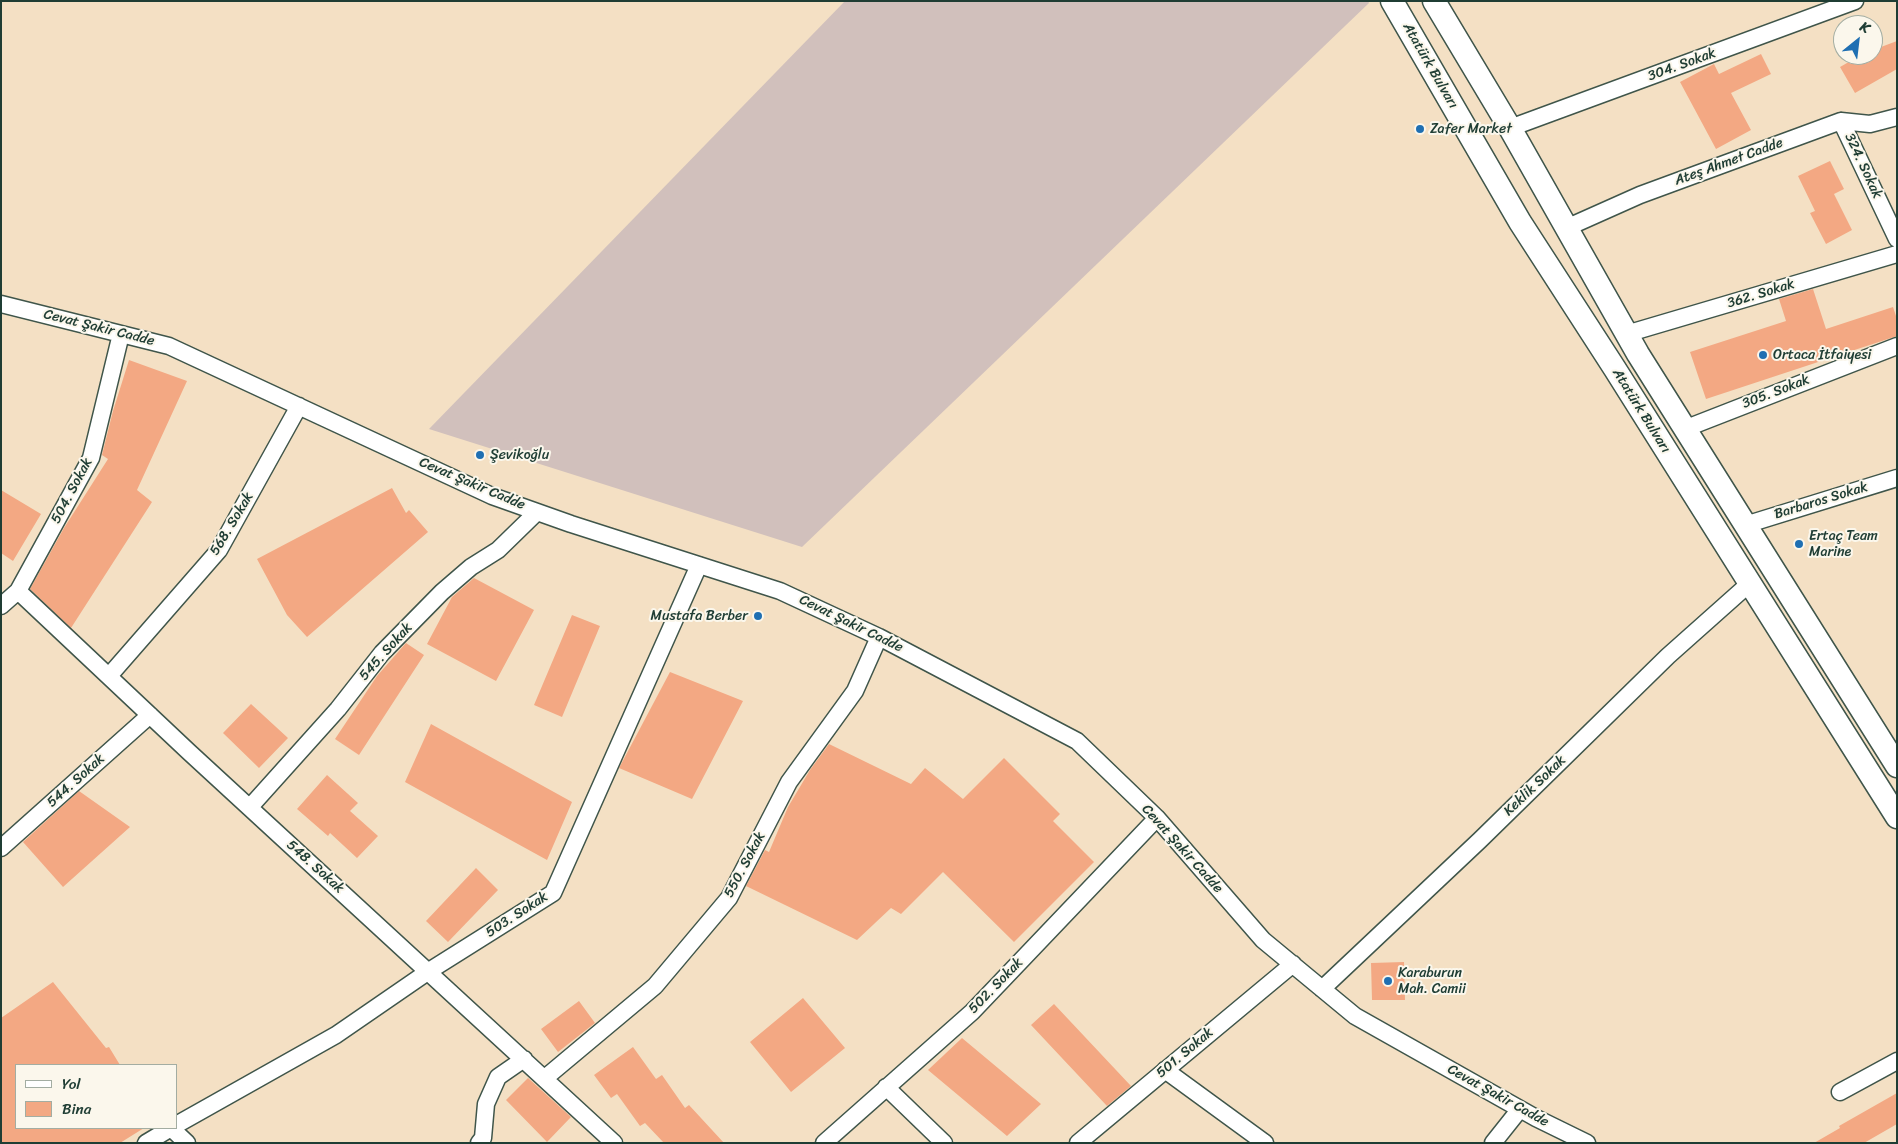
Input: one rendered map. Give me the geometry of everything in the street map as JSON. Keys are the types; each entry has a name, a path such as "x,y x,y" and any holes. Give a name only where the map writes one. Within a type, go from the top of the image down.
{"main road":[{"name":"Atatürk Bulvarı","path":"1392,1 1520,222 1615,369 1897,817"},
{"name":"Atatürk Bulvarı","path":"1434,1 1510,128 1626,334 1897,766"}],"street":[{"name":"304. Sokak","path":"1510,128 1855,1"},
{"name":"Ateş Ahmet Cadde","path":"1566,228 1640,195 1842,121 1870,124 1897,117"},
{"name":"324. Sokak","path":"1842,121 1897,238"},
{"name":"362. Sokak","path":"1626,334 1897,254"},
{"name":"Cevat Şakir Cadde","path":"1,304 169,346 492,496 780,591 879,637 1078,740 1157,818 1263,940 1355,1016 1520,1109 1587,1143"},
{"name":"504. Sokak","path":"1,606 18,591 91,458 121,334"},
{"name":"305. Sokak","path":"1684,428 1897,346"},
{"name":"568. Sokak","path":"110,676 219,550 299,406"},
{"name":"Barbaros Sokak","path":"1745,525 1897,478"},
{"name":"545. Sokak","path":"250,807 338,709 382,653 442,592 471,567 498,550 537,512"},
{"name":"503. Sokak","path":"178,1124 336,1035 429,971 553,893 699,565"},
{"name":"Keklik Sokak","path":"1322,989 1480,840 1668,656 1750,584"},
{"name":"548. Sokak","path":"18,591 612,1142"},
{"name":"550. Sokak","path":"545,1078 655,986 729,898 789,782 854,691 879,637"},
{"name":"544. Sokak","path":"1,848 150,714"},
{"name":"502. Sokak","path":"824,1143 972,1012 1157,818"},
{"name":"501. Sokak","path":"1078,1143 1292,964"},
{"path":"479,1143 483,1138 486,1104 498,1077 524,1060"},
{"path":"1840,1092 1896,1064"},
{"path":"1165,1070 1265,1143"},
{"path":"886,1088 944,1143"},
{"path":"1493,1143 1520,1109"},
{"path":"146,1143 169,1129"},
{"path":"172,1129 187,1143"}],"shaded area":[{"path":"845,1 1368,1 1369,3 802,547 429,429"}],"building":[{"path":"1897,41 1897,69 1855,93 1840,67 1844,65 1883,65 1883,46"},
{"path":"1761,54 1771,74 1731,93 1751,130 1716,149 1680,82 1714,64 1719,74"},
{"path":"1830,161 1844,189 1834,194 1852,230 1826,244 1810,213 1815,211 1798,176"},
{"name":"Ortaca İtfaiyesi","path":"1813,289 1826,329 1893,307 1897,319 1897,336 1706,399 1690,352 1786,321 1779,299"},
{"path":"129,360 187,381 137,490 152,502 71,628 30,589 64,528 108,459 102,455"},
{"path":"392,488 406,513 409,510 428,532 307,637 287,615 257,559"},
{"path":"1,490 41,514 13,561 1,553"},
{"path":"474,578 534,610 496,681 427,644 452,597"},
{"path":"572,615 600,626 562,717 534,705"},
{"path":"406,643 424,655 359,755 335,739 377,676"},
{"path":"670,672 743,701 692,799 619,768"},
{"path":"251,704 288,738 259,768 223,733"},
{"path":"431,724 572,802 547,860 405,782"},
{"path":"829,744 911,784 925,768 963,799 1004,758 1060,814 1053,821 1094,862 1014,942 943,872 901,914 891,908 857,940 746,886 765,850 769,852 788,807 810,770"},
{"path":"327,775 358,803 350,811 378,836 357,858 330,833 328,836 297,809"},
{"path":"79,791 130,827 63,887 23,842"},
{"path":"476,868 498,890 448,942 426,921"},
{"name":"Karaburun Mah. Camii","path":"1404,962 1405,1000 1372,1000 1371,963"},
{"path":"53,982 106,1048 109,1047 119,1064 15,1064 15,1129 142,1129 120,1143 1,1143 1,1018"},
{"path":"803,998 845,1048 791,1092 750,1042"},
{"path":"579,1001 595,1023 558,1052 541,1029"},
{"path":"1054,1004 1131,1086 1107,1106 1031,1025"},
{"path":"962,1038 1041,1104 1007,1136 928,1070"},
{"path":"633,1047 656,1079 662,1075 685,1108 689,1105 724,1143 664,1143 645,1123 640,1126 617,1094 611,1098 594,1075"},
{"path":"528,1078 571,1117 547,1142 506,1100"},
{"path":"1897,1093 1897,1124 1864,1143 1814,1143 1840,1128 1839,1126"}],"place":[{"name":"Zafer Market","path":"1420,129"},
{"name":"Ortaca İtfaiyesi","path":"1763,355"},
{"name":"Şevikoğlu","path":"480,455"},
{"name":"Ertaç Team Marine","path":"1799,544"},
{"name":"Mustafa Berber","path":"758,616"},
{"name":"Karaburun Mah. Camii","path":"1388,981"}]}
